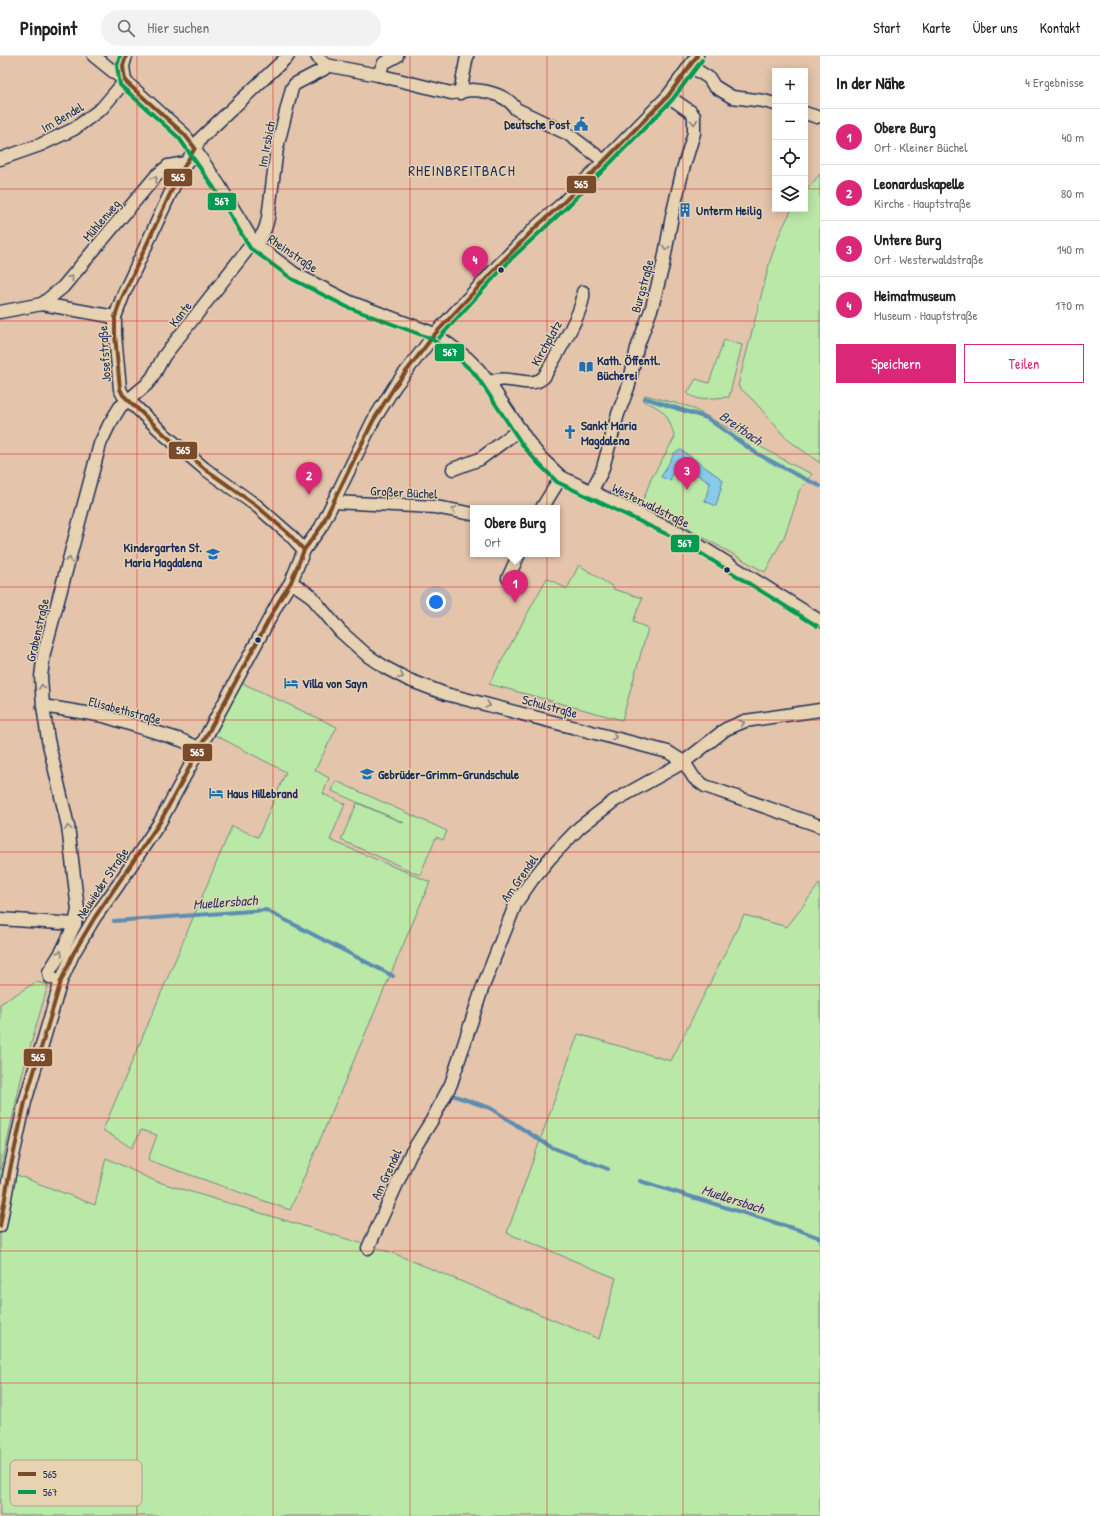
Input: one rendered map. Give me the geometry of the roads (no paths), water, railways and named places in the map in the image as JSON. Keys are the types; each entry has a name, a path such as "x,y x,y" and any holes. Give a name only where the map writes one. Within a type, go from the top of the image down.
{"street":[{"name":"Rheinstraße","path":"94,56 125,81 184,134 219,185 254,243 302,278 350,302 435,334"},
{"path":"125,81 123,66 126,56"},
{"name":"Josefstraße","path":"288,56 201,138 186,163 124,293 115,317 115,335 120,389 123,395 164,435 204,469 257,506 290,535 304,550"},
{"path":"317,56 320,61 326,65 378,75 451,93 460,93 472,90 487,92 506,99 512,103 516,109 568,134 604,161"},
{"path":"378,75 384,63 397,56"},
{"path":"460,93 467,56"},
{"path":"694,61 714,86 732,97 764,100 772,103"},
{"name":"Neuwieder Straße","path":"0,1226 24,1102 61,981 73,954 95,917 160,822 198,748 291,582 304,550 321,527 372,421 395,386 435,334 508,254 563,203 668,96 694,61"},
{"name":"Im Irsbich","path":"254,243 261,238 266,228 278,148 292,88 295,84 324,69 326,65"},
{"name":"Im Bendel","path":"0,159 40,145 74,128 102,108 125,81"},
{"name":"Burgstraße","path":"591,492 602,470 618,414 629,385 637,348 652,307 663,265 673,209 694,133 694,116 691,112 668,96"},
{"path":"808,114 817,117"},
{"name":"Mühlenweg","path":"42,304 63,287 156,176 168,166 186,163"},
{"name":"Kante","path":"128,400 152,378 164,356 254,243"},
{"name":"Kirchplatz","path":"489,383 499,379 534,382 541,380 575,320 584,298 583,292"},
{"name":"Mühlenweg","path":"0,312 42,304 115,317"},
{"path":"435,334 467,358 478,369 520,429 480,459 453,470"},
{"name":"Grabenstraße","path":"61,981 50,977 49,972 75,924 78,910 68,826 48,740 43,706 41,677 44,653 100,444 120,407 128,400"},
{"name":"Westerwaldstraße","path":"520,429 540,457 561,477 684,536 820,621"},
{"path":"544,505 561,477"},
{"name":"Großer Büchel","path":"334,499 435,507 470,513"},
{"path":"508,578 518,557"},
{"name":"Schulstraße","path":"291,582 310,595 340,631 368,656 386,668 404,677 446,694 668,752 684,762 694,778 705,786 820,826"},
{"name":"Elisabethstraße","path":"43,706 104,716 181,740 198,748"},
{"name":"Am Grendel","path":"368,1248 410,1155 432,1120 451,1084 482,989 516,903 551,857 580,827 614,801 684,762 726,729 745,721 820,710"},
{"path":"0,919 75,924"}],"water":[{"path":"681,450 723,480 716,506 705,501 710,483 690,470 678,465 671,477 671,481 661,477 675,452"}],"waterway":[{"name":"Breitbach","path":"645,398 707,418 756,453 820,486"},
{"name":"Muellersbach","path":"114,921 266,910 393,976"},
{"name":"Muellersbach","path":"455,1096 490,1108 551,1147 608,1169"},
{"name":"Muellersbach","path":"640,1181 799,1230 820,1238"}],"place":[{"name":"Deutsche Post","path":"581,124"},
{"name":"Unterm Heilig","path":"685,210"},
{"name":"Heimatmuseum","path":"475,279"},
{"name":"Kath. Öffentl. Bücherei","path":"586,367"},
{"name":"Sankt Maria Magdalena","path":"570,432"},
{"name":"Untere Burg","path":"687,490"},
{"name":"Leonarduskapelle","path":"309,495"},
{"name":"Kindergarten St. Maria Magdalena","path":"213,554"},
{"name":"Obere Burg","path":"515,603"},
{"name":"Villa von Sayn","path":"291,683"},
{"name":"Gebrüder-Grimm-Grundschule","path":"367,774"},
{"name":"Haus Hillebrand","path":"216,793"}],"district":[{"name":"RHEINBREITBACH","path":"462,171"}]}
